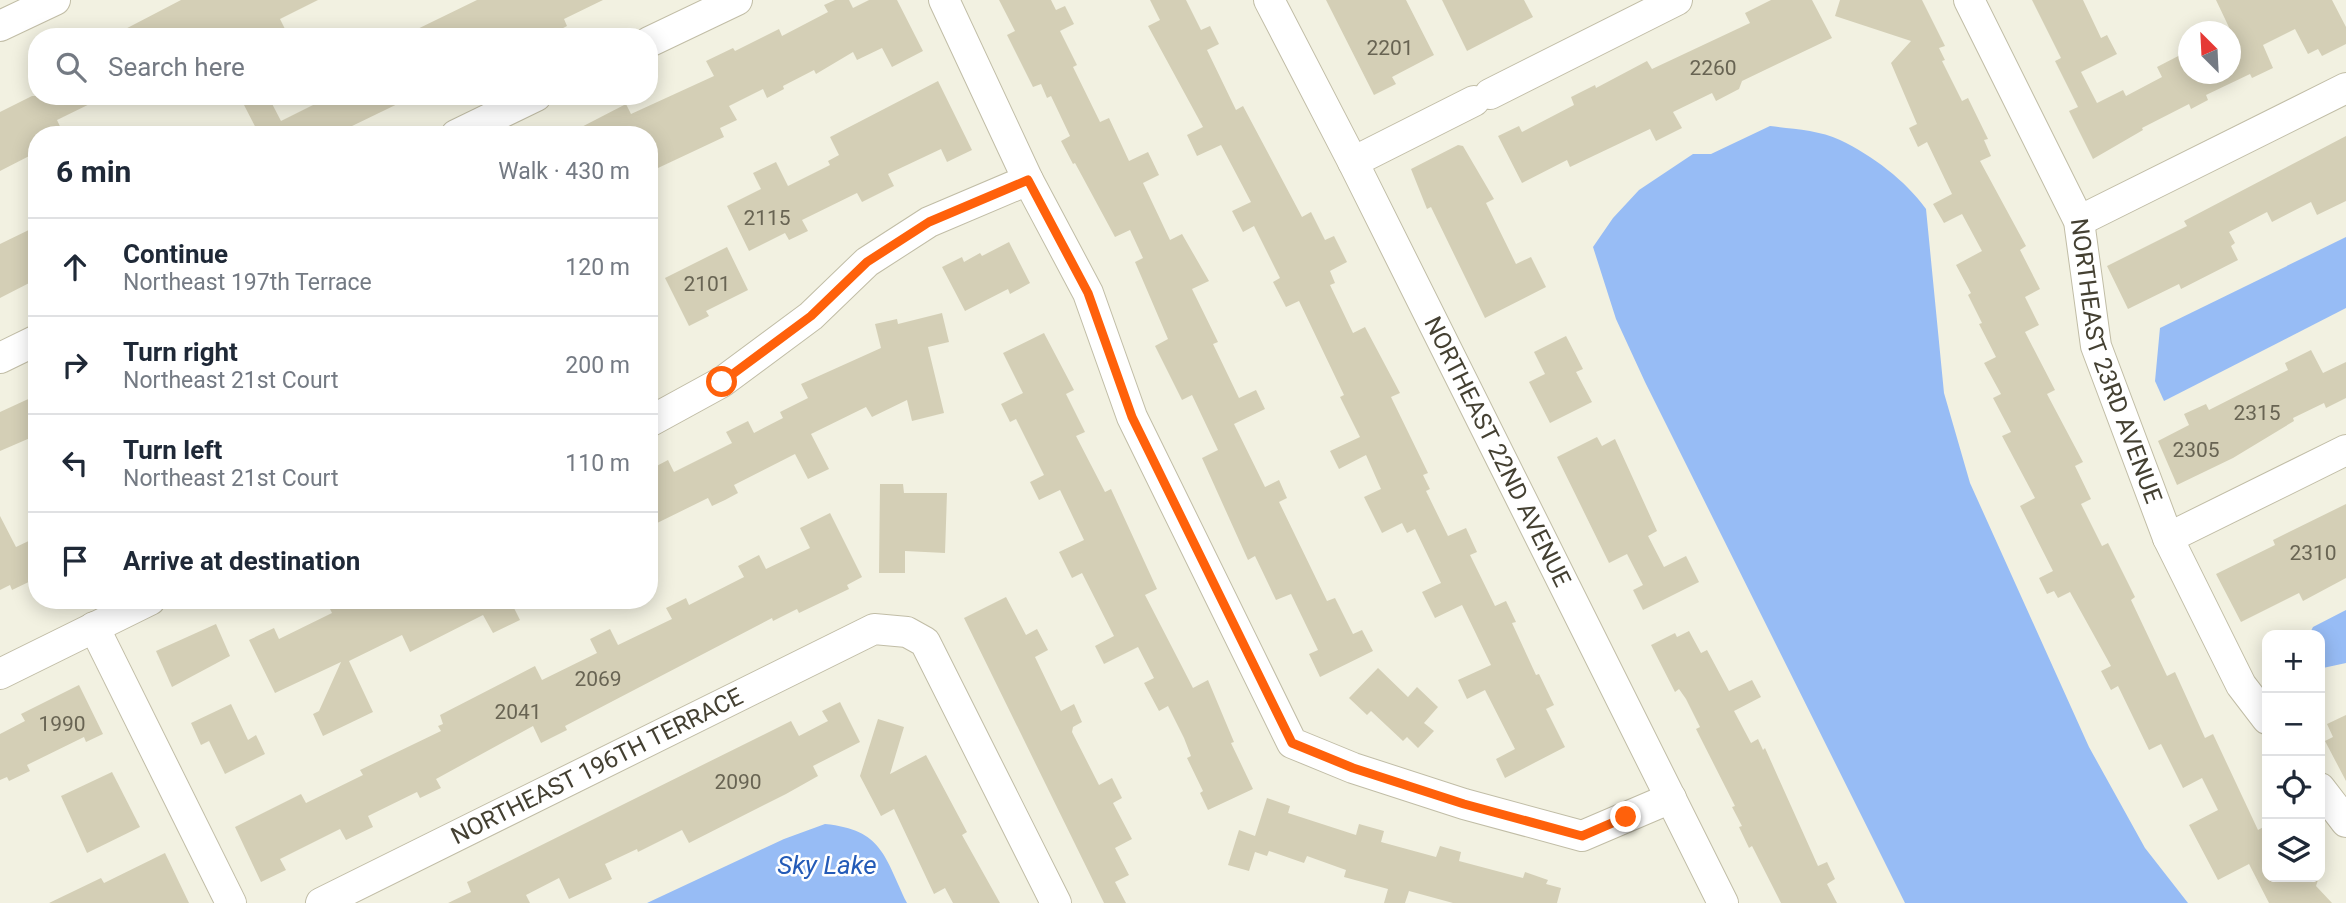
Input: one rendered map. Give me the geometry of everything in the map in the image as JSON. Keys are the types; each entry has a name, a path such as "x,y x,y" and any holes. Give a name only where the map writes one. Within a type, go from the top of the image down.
{"street":[{"path":"0,26 55,0"},
{"path":"658,38 737,0"},
{"path":"944,0 1028,180 1088,293 1132,417 1292,743 1353,768 1440,796 1582,836 1671,798"},
{"name":"NORTHEAST 22ND AVENUE","path":"1269,0 1353,162 1723,903"},
{"path":"1353,162 1677,0"},
{"name":"NORTHEAST 23RD AVENUE","path":"1969,0 2079,221 2096,346 2168,538 2241,685 2262,712"},
{"path":"2079,221 2346,88"},
{"path":"475,126 518,105"},
{"path":"658,417 722,382 811,316 867,262 929,222 1028,180"},
{"path":"0,358 28,344"},
{"path":"2168,538 2346,450"},
{"path":"0,674 131,609"},
{"path":"94,627 231,903"},
{"name":"NORTHEAST 196TH TERRACE","path":"321,903 874,629 908,632 925,642 1056,903"},
{"path":"2325,795 2346,822"}],"water":[{"path":"1770,126 1823,134 1852,146 1898,179 1926,209 1944,393 1970,483 2089,747 2145,848 2188,903 1905,903 1645,382 1616,319 1593,247 1613,218 1639,190 1693,154 1711,154"},
{"path":"2346,237 2346,308 2164,401 2155,381 2160,328"},
{"path":"2346,610 2346,663 2325,668 2325,630 2312,630"},
{"name":"Sky Lake","path":"825,824 859,832 870,839 886,859 907,903 647,903 784,839"}],"building":[{"path":"181,0 318,0 280,19 284,28 127,28"},
{"path":"477,0 603,0 564,19 567,26 563,28 419,28"},
{"path":"835,0 849,0 853,8 869,0 897,0 923,51 892,67 882,48 857,60 853,52 816,74 814,70 783,86 784,89 767,98 763,89 729,106 737,120 720,128 724,137 658,168 658,126 583,126 624,105 631,114 651,105 658,105 658,102 714,76 706,61 733,48 735,51 779,29 782,36 828,12 824,5"},
{"path":"999,0 1051,0 1056,10 1065,6 1074,24 1060,31 1077,65 1073,67 1100,122 1109,118 1129,161 1148,152 1159,175 1143,183 1170,240 1182,234 1209,281 1192,289 1218,342 1213,344 1239,398 1256,390 1265,409 1234,424 1265,487 1279,480 1287,498 1279,502 1327,601 1335,598 1353,634 1362,630 1373,651 1320,677 1309,654 1318,650 1291,594 1276,600 1255,556 1248,560 1202,458 1218,450 1192,395 1182,400 1155,346 1168,339 1135,262 1143,258 1130,230 1115,237 1075,163 1073,164 1061,141 1070,136 1051,96 1047,98 1041,84 1033,87 1007,35 1015,31"},
{"path":"1150,0 1186,0 1201,30 1210,26 1219,44 1207,50 1236,110 1243,106 1302,217 1311,212 1325,240 1334,236 1347,262 1330,271 1335,283 1330,285 1353,333 1365,327 1400,393 1391,397 1428,473 1423,475 1430,489 1426,491 1448,536 1466,528 1477,552 1470,555 1495,606 1506,601 1516,622 1512,623 1536,675 1539,674 1554,705 1546,709 1565,747 1505,778 1496,759 1515,749 1485,690 1467,699 1458,680 1491,665 1462,605 1435,618 1422,592 1441,583 1415,529 1407,533 1402,523 1382,533 1364,497 1381,489 1366,455 1339,469 1330,451 1360,437 1340,397 1344,395 1299,301 1286,307 1273,282 1280,278 1254,226 1243,232 1232,211 1251,202 1221,145 1197,156 1187,135 1203,127 1148,26 1160,20"},
{"path":"1326,0 1406,0 1434,55 1392,77 1396,84 1374,95"},
{"path":"1442,0 1524,0 1533,17 1467,51"},
{"path":"1771,0 1812,0 1832,38 1742,81 1739,89 1716,101 1712,93 1673,112 1682,128 1656,141 1650,129 1570,167 1567,160 1522,183 1498,136 1519,126 1522,132 1574,105 1571,97 1595,85 1596,88 1647,61 1652,69 1750,23 1745,13"},
{"path":"1840,0 1922,0 1945,46 1939,48 1945,60 1942,61 1962,101 1968,98 1988,139 1984,140 1991,156 1980,161 2026,246 2020,250 2040,289 2025,297 2039,325 2025,332 2055,390 2047,394 2083,462 2075,466 2091,499 2081,504 2102,546 2108,543 2135,597 2131,600 2167,676 2175,672 2205,738 2213,734 2258,830 2262,828 2262,882 2317,882 2316,886 2332,903 2269,903 2249,864 2218,880 2189,825 2218,810 2202,778 2183,788 2161,744 2149,750 2118,686 2111,690 2101,671 2111,666 2070,592 2058,598 2054,591 2047,594 2039,578 2053,571 2020,506 2035,498 2002,436 2011,432 1993,398 2001,394 1984,363 1996,357 1979,324 1982,323 1968,295 1971,293 1956,265 1982,251 1962,214 1944,223 1933,204 1952,194 1927,142 1918,147 1909,128 1917,124 1891,63 1911,41 1835,16"},
{"path":"2032,0 2083,0 2101,38 2107,35 2117,54 2081,72 2097,103 2123,90 2126,96 2162,77 2157,67 2178,56 2178,84 2229,84 2206,95 2208,100 2191,109 2189,104 2142,128 2143,130 2093,159 2069,111 2078,107 2055,61 2061,58"},
{"path":"2216,0 2332,0 2346,27 2346,44 2322,56 2318,49 2308,54 2295,29 2263,45 2273,68 2252,78 2250,74 2241,78 2241,21 2226,21"},
{"path":"938,81 972,150 947,162 941,149 888,174 894,186 862,202 857,193 802,220 808,231 789,240 785,233 749,251 727,206 761,189 753,173 776,162 788,186 830,165 828,161 839,155 830,137"},
{"path":"28,98 28,105 88,105 57,120 60,126 28,126 28,157 0,171 0,112"},
{"path":"244,105 273,105 281,121 313,105 395,105 352,126 255,126"},
{"path":"2346,136 2346,201 2317,215 2311,202 2272,222 2267,212 2229,232 2235,243 2231,246 2238,260 2181,289 2179,284 2128,309 2107,266 2187,226 2184,221"},
{"path":"1458,145 1463,146 1494,199 1486,203 1516,264 1531,257 1546,287 1485,318 1431,207 1427,209 1411,169"},
{"path":"28,230 28,284 0,298 0,244"},
{"path":"1009,242 1030,283 1010,294 1008,289 965,311 942,267 962,257 964,262 980,253 982,256"},
{"path":"727,247 748,290 706,311 709,316 689,326 665,278"},
{"path":"942,313 949,342 928,347 944,413 912,421 907,400 872,417 866,407 811,434 829,469 808,479 795,454 734,485 738,493 725,500 712,506 708,498 658,523 658,465 668,460 674,472 732,443 726,432 748,421 754,433 783,418 780,412 808,398 801,384 881,348 875,324 897,319 898,324"},
{"path":"1044,333 1074,390 1066,394 1085,432 1076,436 1105,492 1111,489 1157,589 1145,595 1193,688 1208,680 1234,742 1231,743 1253,789 1208,810 1200,793 1203,791 1187,758 1191,756 1168,706 1159,711 1144,683 1154,678 1138,647 1104,664 1095,646 1114,636 1082,573 1072,578 1059,552 1084,540 1060,490 1039,500 1030,482 1044,475 1016,419 1010,422 1001,404 1023,393 1003,353"},
{"path":"1566,336 1583,369 1576,372 1592,402 1550,423 1529,382 1545,374 1534,352"},
{"path":"2311,350 2323,373 2346,362 2346,398 2326,408 2324,403 2293,418 2294,421 2233,458 2177,485 2158,441 2189,425 2184,414 2206,404 2209,410 2288,370 2285,363"},
{"path":"28,399 28,439 0,451 0,412"},
{"path":"1597,437 1602,446 1615,439 1657,531 1648,536 1664,567 1686,556 1699,582 1643,610 1633,590 1643,585 1627,554 1609,563 1557,457"},
{"path":"880,484 903,484 904,493 947,493 945,553 905,551 905,573 879,573"},
{"path":"2346,504 2346,578 2303,601 2299,593 2241,622 2216,574 2275,545 2273,540"},
{"path":"830,513 862,577 847,585 849,589 799,613 797,609 773,621 772,618 565,726 567,730 541,743 533,726 436,779 441,788 420,798 417,792 368,816 373,827 346,840 340,829 280,859 286,870 261,882 235,827 301,794 306,803 363,775 360,770 441,731 438,726 443,724 440,715 535,666 542,680 597,653 590,639 610,629 618,645 672,619 666,608 686,598 689,605 744,577 738,566 759,555 766,569 810,548 800,528"},
{"path":"0,516 16,547 28,541 28,582 12,590 10,585 0,590"},
{"path":"1006,597 1026,635 1037,629 1048,650 1035,657 1061,711 1074,704 1082,722 1073,727 1072,732 1099,785 1112,778 1122,798 1113,803 1132,839 1115,848 1129,875 1115,882 1126,903 1104,903 964,618"},
{"path":"330,609 514,609 520,620 493,633 483,615 410,652 402,635 349,661 373,712 323,736 313,714 319,711 341,662 275,693 249,640 274,628 279,639 332,613"},
{"path":"216,624 230,656 172,687 156,651"},
{"path":"1689,631 1701,653 1707,650 1729,691 1752,680 1761,697 1734,711 1751,743 1758,739 1763,750 1765,748 1818,866 1827,862 1835,879 1827,884 1837,903 1781,903 1752,846 1749,848 1732,807 1735,806 1696,729 1700,727 1679,689 1675,692 1651,645 1675,633 1677,637"},
{"path":"1378,668 1408,697 1417,687 1438,707 1424,723 1434,731 1418,748 1407,737 1403,741 1371,711 1367,715 1349,698"},
{"path":"79,685 103,734 86,742 84,737 27,765 30,771 9,781 7,777 0,780 0,734 25,721 21,714"},
{"path":"840,702 860,742 813,766 818,776 786,794 689,843 682,830 638,852 637,849 605,864 612,879 569,899 559,878 526,895 530,903 448,903 471,892 467,882 791,721 799,736 828,721 822,711"},
{"path":"231,704 248,740 256,735 265,754 225,774 209,741 201,745 191,723"},
{"path":"2346,715 2346,781 2325,741 2333,737 2327,724"},
{"path":"878,719 904,727 890,774 926,755 967,832 962,835 1000,903 953,903 945,888 934,894 894,809 881,816 860,776"},
{"path":"112,772 140,827 87,853 61,796"},
{"path":"1267,798 1290,806 1288,813 1356,835 1359,824 1384,831 1381,842 1436,857 1440,846 1461,852 1459,861 1523,878 1525,872 1548,880 1546,884 1561,888 1557,903 1453,903 1409,891 1405,903 1384,903 1388,889 1344,877 1346,870 1307,856 1304,863 1269,851 1267,856 1255,852 1249,871 1228,865 1239,830 1255,836"},
{"path":"165,853 189,903 49,903 101,878 104,883"}],"route":[{"path":"722,382 811,316 867,262 929,222 1028,180 1088,293 1132,417 1292,743 1353,768 1464,804 1582,836 1626,817"}]}
